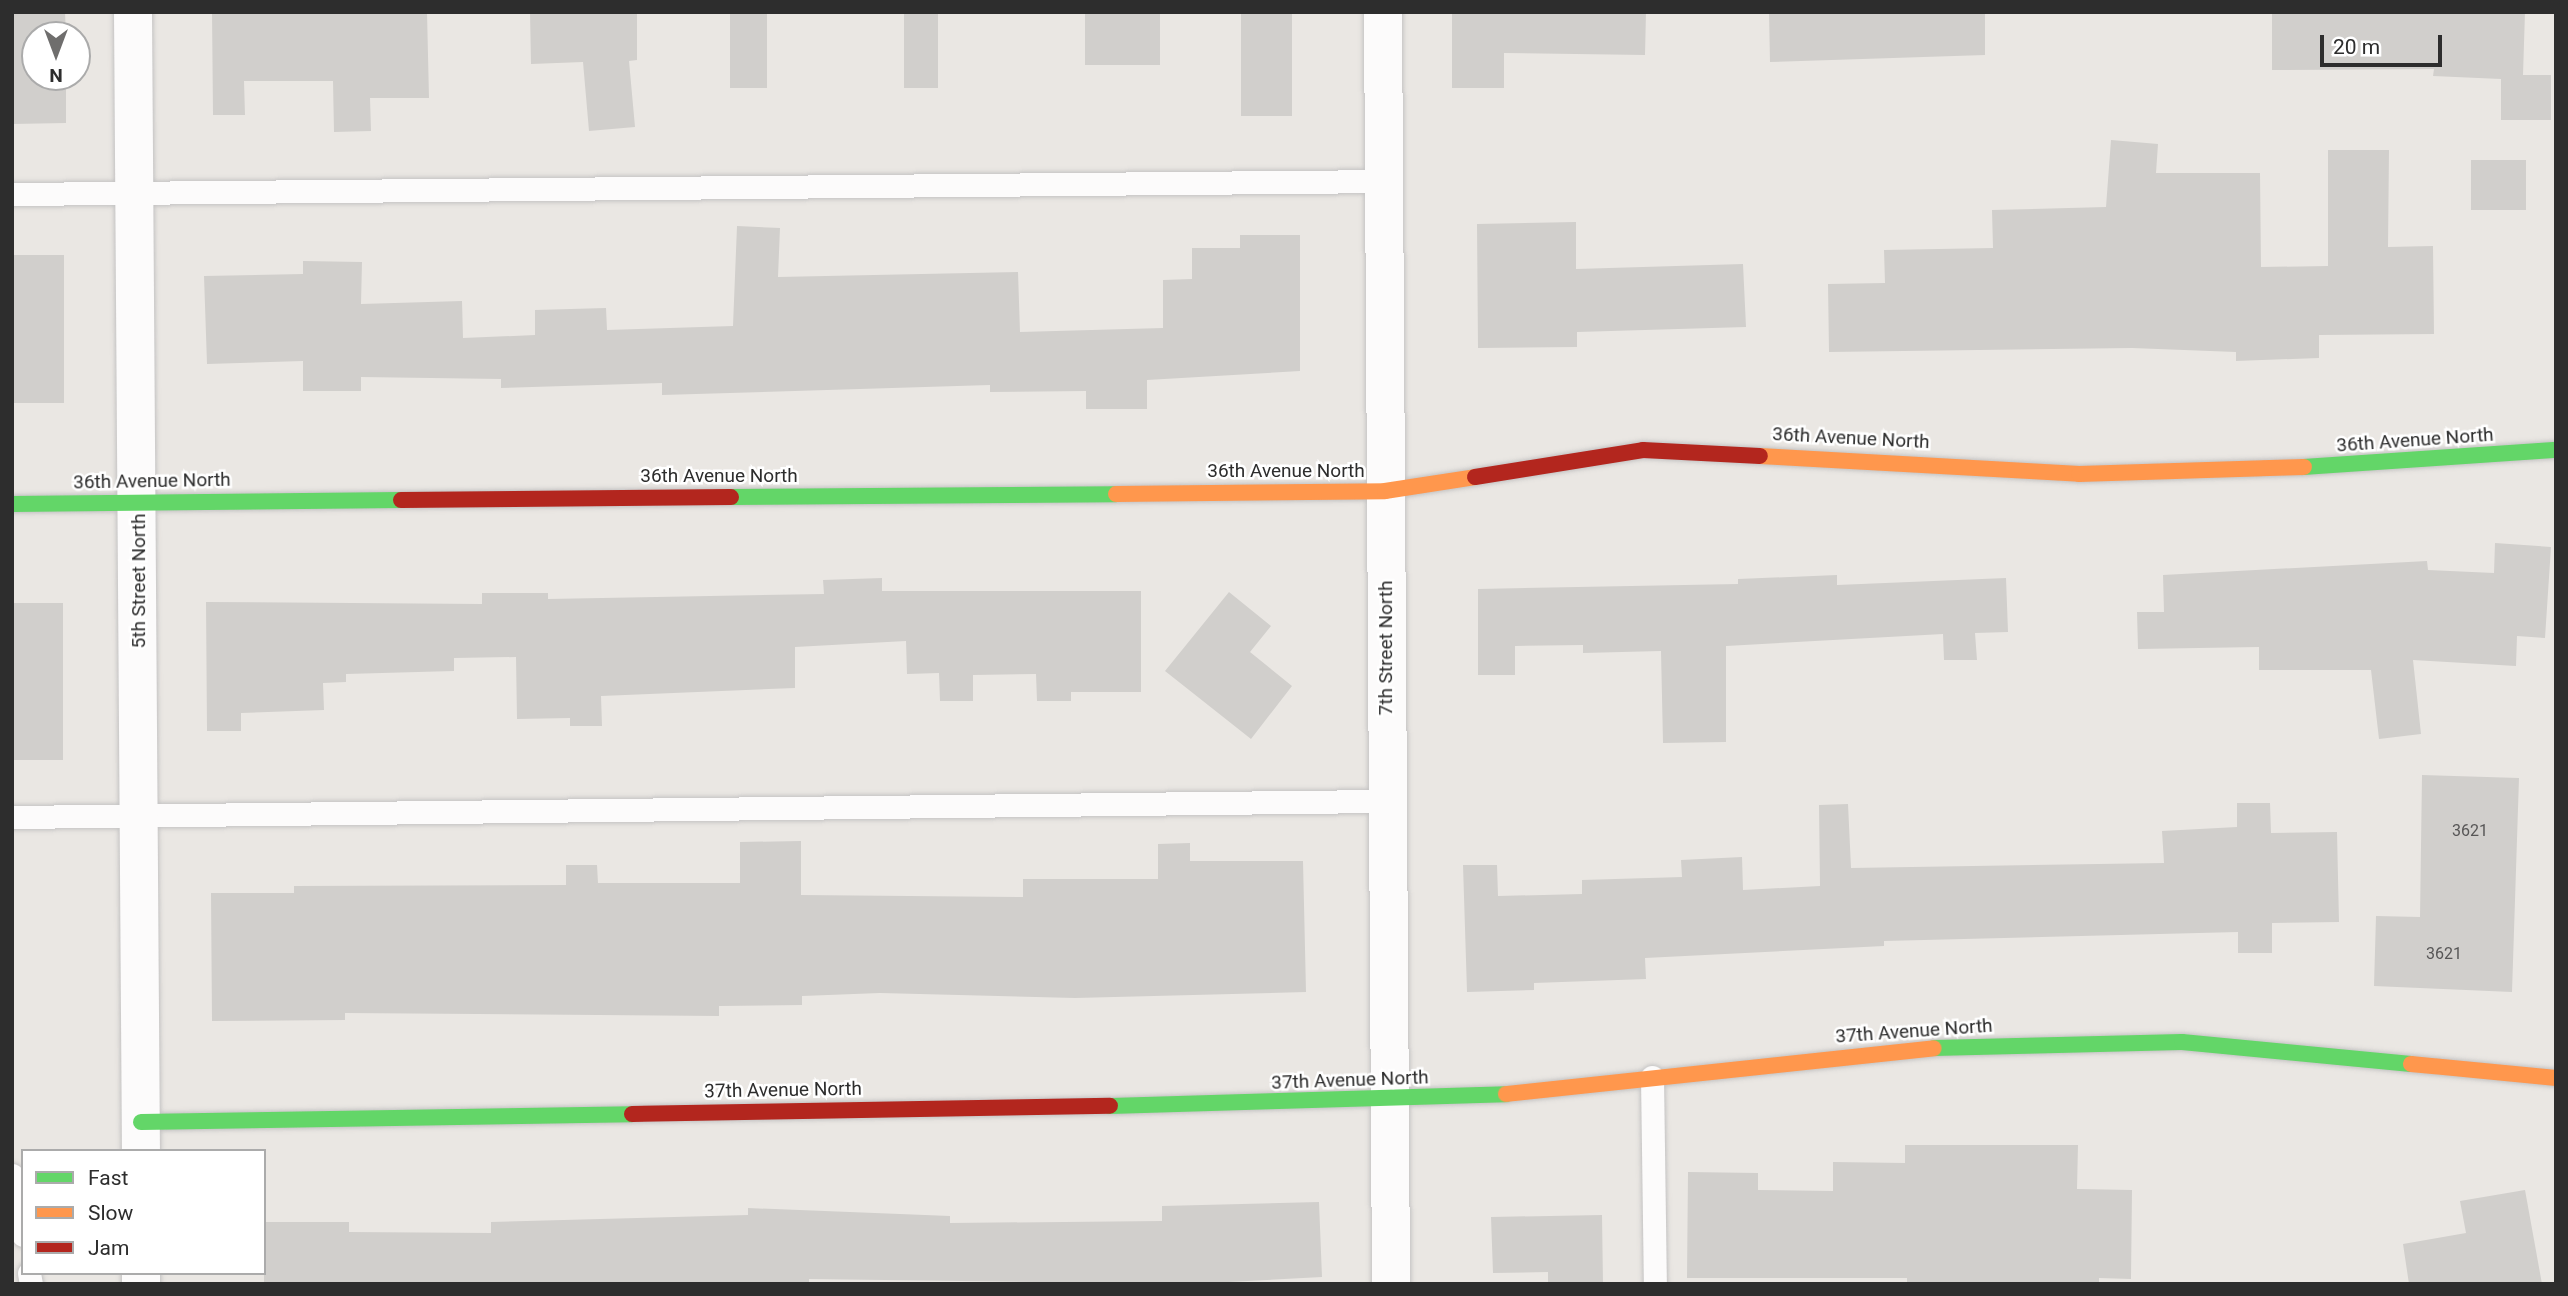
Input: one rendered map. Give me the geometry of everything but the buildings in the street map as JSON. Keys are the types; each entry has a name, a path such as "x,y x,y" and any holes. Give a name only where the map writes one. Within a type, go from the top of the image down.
{"street":[{"name":"5th Street North","path":"133,12 139,502 141,1136"},
{"name":"7th Street North","path":"1383,12 1391,1284"},
{"name":"36th Avenue North","path":"12,503 1385,491 1643,450 2079,474 2300,468 2556,450"},
{"name":"37th Avenue North","path":"141,1136 1389,1101 1521,1093 1951,1046 2182,1042 2556,1078"}],"lane":[{"path":"12,194 1384,181"},
{"path":"12,817 1387,801"},
{"path":"1652,1077 1655,1284"},
{"path":"12,1175 21,1224"}],"traffic: fast":[{"path":"2304,467 2556,450"},
{"path":"731,497 1116,494"},
{"path":"12,504 401,500"},
{"path":"1934,1048 2182,1042 2411,1064"},
{"path":"1110,1106 1506,1094"},
{"path":"141,1122 632,1114"}],"traffic: slow":[{"path":"1760,456 2079,474 2304,467"},
{"path":"1116,494 1385,491 1475,477"},
{"path":"1506,1094 1934,1048"},
{"path":"2411,1064 2556,1078"}],"traffic: jam":[{"path":"1475,477 1643,450 1760,456"},
{"path":"401,500 731,497"},
{"path":"632,1114 1110,1106"}]}
